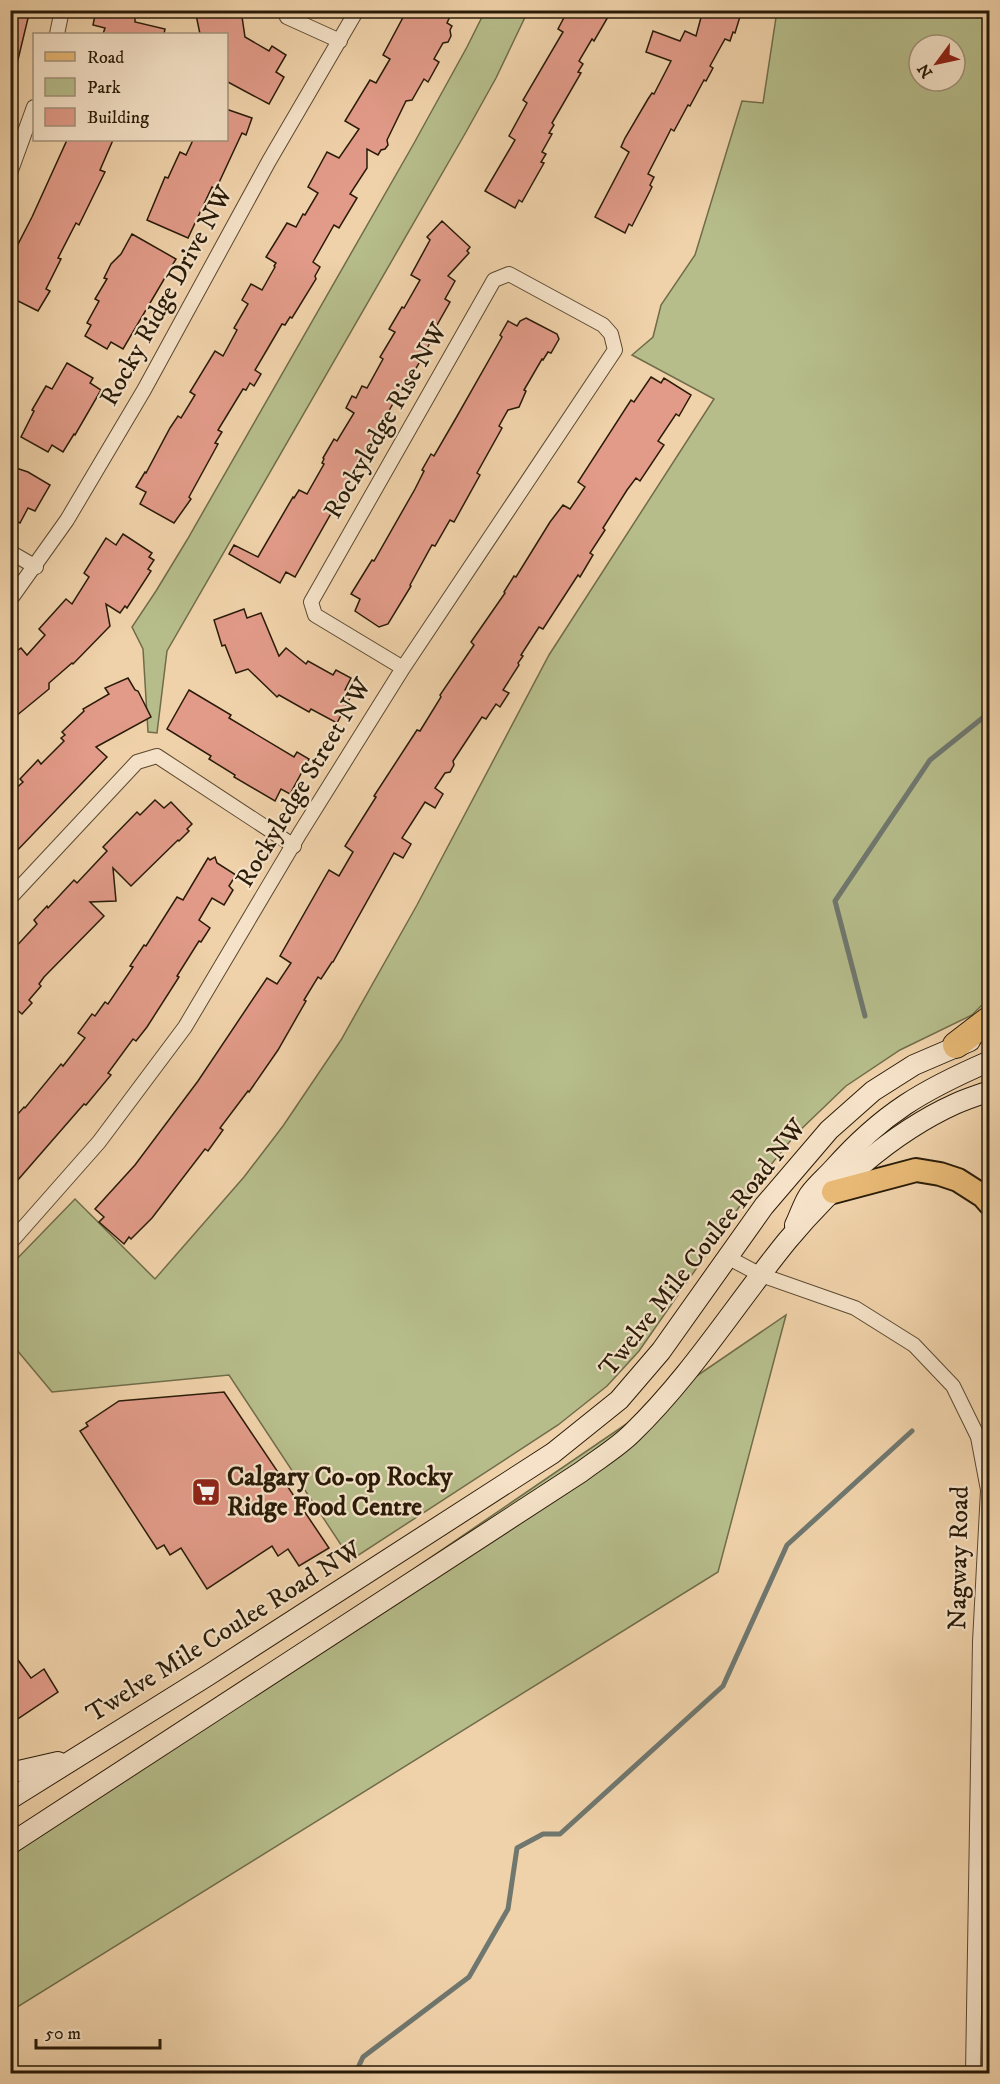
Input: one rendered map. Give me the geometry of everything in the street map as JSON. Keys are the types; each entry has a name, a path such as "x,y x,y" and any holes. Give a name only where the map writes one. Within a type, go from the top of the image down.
{"highway":[{"path":"956,1045 990,1019"}],"main road":[{"name":"Twelve Mile Coulee Road NW","path":"10,1799 207,1676 553,1453 619,1400 661,1351 764,1206 829,1130 873,1091 914,1065 956,1045 990,1034"},
{"path":"787,1241 809,1196 850,1149 880,1121 908,1101 946,1080 990,1061"},
{"path":"10,1844 581,1472 631,1434 679,1382 787,1241 833,1192 908,1130 955,1104 990,1091"},
{"path":"833,1192 916,1170 958,1180 990,1204"},
{"path":"10,1773 72,1759"}],"street":[{"path":"57,33 62,10"},
{"path":"284,10 287,17 340,41"},
{"name":"Rocky Ridge Drive NW","path":"11,598 36,567 68,520 144,390 269,161 357,10"},
{"path":"10,173 33,110"},
{"name":"Rockyledge Rise NW","path":"403,668 315,615 311,602 494,280 509,274 603,325 611,334"},
{"name":"Rockyledge Street NW","path":"10,1243 99,1142 185,1027 403,668 615,350 611,334"},
{"path":"10,552 36,567"},
{"path":"10,898 137,762 157,756 294,846"},
{"name":"Nagway Road","path":"727,1257 761,1275 855,1308 914,1344 953,1386 978,1437 988,1490 981,1642 973,2073"}],"green space":[{"path":"485,11 528,11 496,78 466,132 167,651 157,733 148,732 143,649 132,627 187,540 413,145"},
{"path":"777,11 989,11 989,998 972,1015 900,1050 846,1086 795,1135 753,1187 639,1351 607,1386 558,1425 351,1560 229,1375 52,1392 11,1343 11,1265 75,1199 155,1279 244,1177 283,1126 341,1040 417,905 549,655 714,399 632,355 653,337 661,305 695,255 742,101 763,103"},
{"path":"786,1315 718,1572 11,2011 11,1844"}],"building":[{"path":"10,10 30,10 15,72 10,72"},
{"path":"96,10 135,10 135,22 165,29 164,33 103,33 105,28 93,25"},
{"path":"195,10 241,10 245,37 269,51 272,46 286,55 276,72 284,77 269,104 228,82 228,33 200,33"},
{"path":"407,10 453,10 447,23 452,26 451,36 448,42 443,43 434,59 439,62 428,82 424,79 412,100 406,101 387,140 388,145 378,155 367,149 367,168 350,194 357,198 339,228 334,225 313,262 320,267 315,276 316,279 292,318 290,317 285,325 282,324 255,370 261,374 254,386 250,383 246,390 243,389 218,430 222,432 215,443 218,444 189,497 191,499 174,523 140,504 146,492 136,487 170,428 178,416 181,418 195,395 190,392 215,351 223,356 237,330 234,328 248,304 242,300 251,284 262,290 276,263 266,257 287,223 296,227 318,193 308,187 327,152 339,158 359,129 345,121 370,80 376,83 390,59 383,55"},
{"path":"568,10 612,10 579,61 583,64 578,72 581,73 552,123 554,125 549,133 552,134 542,152 546,154 541,162 544,163 522,202 519,200 515,208 485,191 515,140 509,136 527,103 523,100 563,32 558,29"},
{"path":"703,10 742,10 735,33 733,32 730,41 725,39 710,66 713,68 706,81 704,80 690,106 688,105 674,131 671,129 648,174 654,177 650,185 652,187 632,226 629,224 625,233 595,217 629,152 621,147 625,138 648,99 652,93 654,94 671,61 646,52 653,31 680,41 685,31 696,36"},
{"path":"228,110 252,118 246,135 242,133 216,189 212,187 188,238 147,220 165,177 168,178 180,152 186,155 193,141 228,141"},
{"path":"67,141 113,141 100,170 105,172 79,225 76,223 58,258 61,259 46,289 50,291 38,311 10,297 10,265 15,255 13,254"},
{"path":"442,221 470,247 467,251 469,253 448,276 455,281 445,299 450,302 421,360 412,375 410,374 295,577 286,572 280,583 229,554 234,545 258,557 293,497 299,490 307,494 324,464 322,463 323,458 334,439 337,441 354,413 346,408 352,396 356,398 362,386 367,388 383,359 380,357 395,332 389,329 420,280 411,275 430,240 427,237"},
{"path":"132,234 176,259 123,349 111,342 107,349 85,336 91,325 87,323 99,301 95,299 107,279 104,278 111,264 121,254"},
{"path":"526,318 557,334 559,339 551,353 548,352 542,359 524,390 526,391 519,407 508,410 499,426 502,428 477,473 480,475 454,522 450,520 435,546 432,545 388,624 379,627 355,611 360,599 351,594 372,560 374,561 415,489 431,454 434,456 502,337 500,335 508,321 517,326"},
{"path":"67,363 93,378 90,383 101,390 63,452 52,445 48,452 21,437 34,411 32,410 46,386 52,389"},
{"path":"651,377 661,383 664,378 691,395 679,416 676,414 658,441 664,445 640,481 636,478 627,490 603,528 605,530 590,553 593,555 580,577 578,575 543,629 539,627 521,655 523,656 519,665 503,690 509,693 500,707 496,704 486,719 482,717 453,761 454,765 450,772 445,773 435,788 443,794 435,808 425,802 402,838 411,844 403,858 394,853 333,962 321,979 318,977 304,1000 306,1001 278,1050 220,1128 223,1130 208,1151 205,1149 152,1218 124,1244 99,1222 104,1217 95,1209 135,1165 198,1081 267,978 277,984 291,963 280,956 329,870 339,876 353,852 345,846 376,797 374,796 417,730 420,731 441,697 440,695 474,645 471,642 514,576 516,577 550,522 563,505 570,509 585,487 578,482 631,400 634,402"},
{"path":"10,466 28,472 50,485 35,511 28,508 20,523 10,518"},
{"path":"123,534 152,553 149,557 154,560 148,569 151,571 127,608 125,606 120,613 106,604 110,626 73,664 49,683 49,689 10,721 10,656 21,648 27,655 45,635 39,629 66,599 72,604 89,577 84,573 106,538 116,545"},
{"path":"244,609 247,618 261,613 279,656 286,648 306,664 308,661 333,675 336,670 351,678 345,690 352,694 337,723 311,709 309,712 279,695 277,697 248,669 236,673 225,645 222,646 214,620"},
{"path":"128,678 138,691 151,717 96,747 107,757 10,858 10,794 23,782 20,779 38,760 41,764 64,741 61,738 65,735 62,732 84,711 83,709 109,694 105,688"},
{"path":"189,690 231,715 229,718 294,757 297,752 309,759 290,794 281,789 275,801 234,777 235,775 209,759 211,756 167,729"},
{"path":"155,800 164,808 171,802 192,824 187,829 189,831 131,886 113,868 116,901 90,902 104,916 44,977 39,984 41,986 29,1000 32,1003 22,1014 10,1004 10,953 37,924 34,920 47,906 48,908 74,880 77,883 107,851 103,847 137,812 140,815"},
{"path":"215,857 217,863 236,875 229,886 233,890 224,905 212,898 199,920 210,928 201,942 199,941 147,1027 136,1041 133,1039 108,1073 111,1075 10,1189 10,1123 61,1064 63,1066 85,1038 78,1033 92,1014 95,1016 105,1002 108,1004 133,967 130,966 144,945 146,946 177,897 183,900 208,858 210,860"},
{"name":"Calgary Co-op Rocky Ridge Food Centre","path":"224,1392 329,1548 299,1566 288,1549 278,1556 272,1546 207,1589 181,1548 170,1555 164,1545 157,1549 80,1431 88,1426 86,1423 119,1401"},
{"path":"10,1649 31,1678 44,1669 58,1692 10,1724"}],"waterway":[{"path":"865,1016 835,901 930,760 990,712"},
{"path":"355,2074 363,2057 469,1977 508,1909 517,1848 543,1834 560,1834 723,1686 787,1545 912,1431"}],"place":[{"name":"Calgary Co-op Rocky Ridge Food Centre","path":"206,1492"}]}
